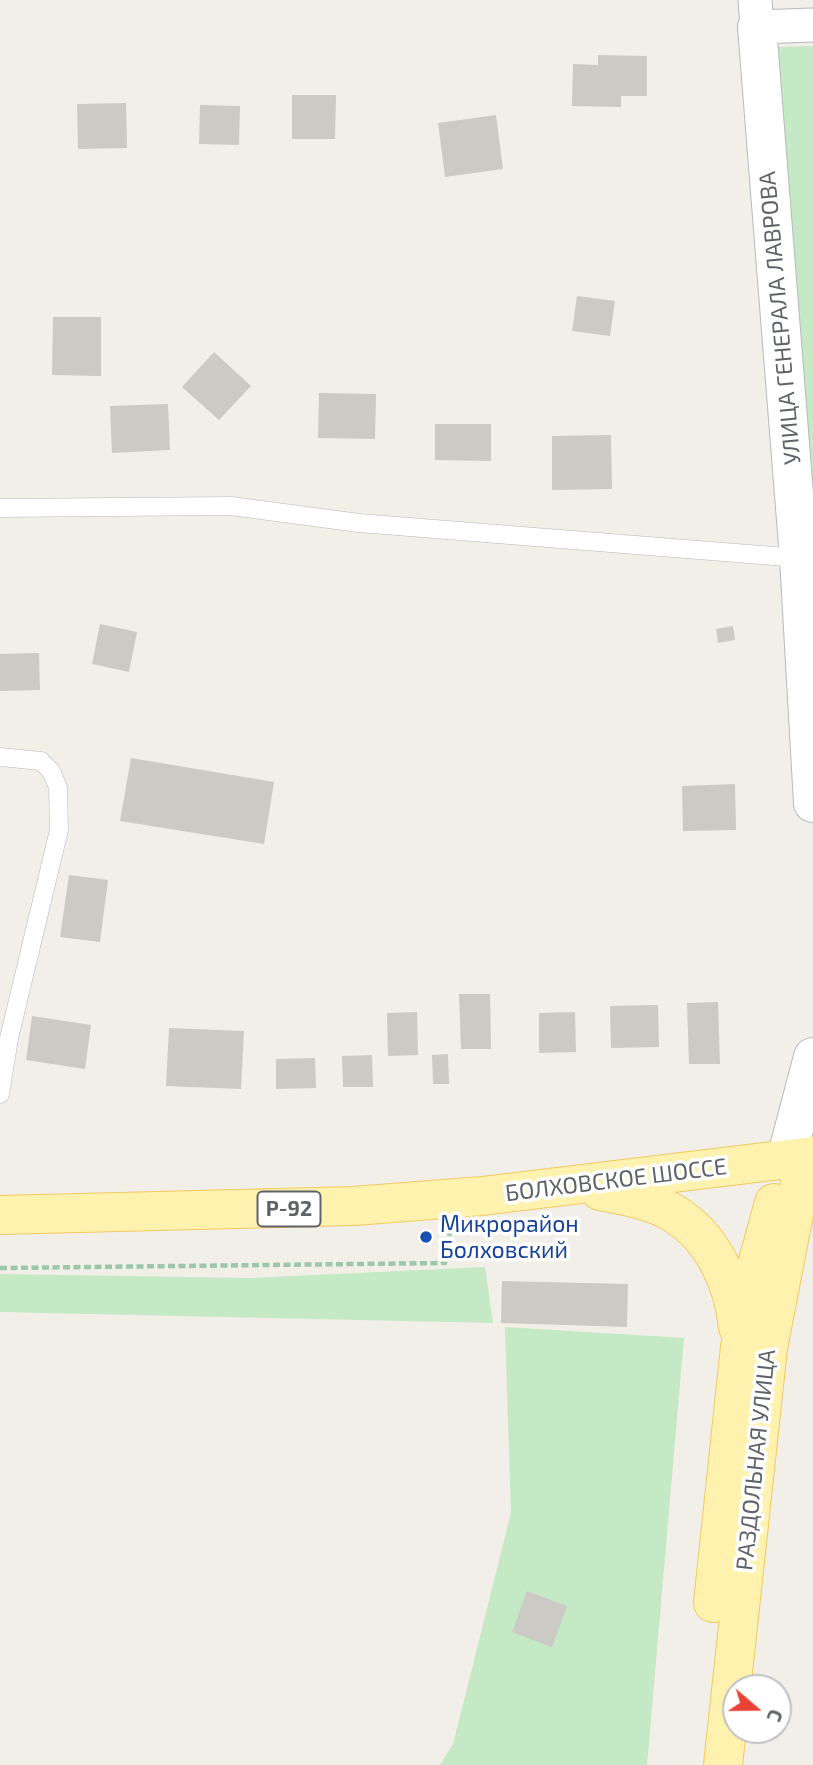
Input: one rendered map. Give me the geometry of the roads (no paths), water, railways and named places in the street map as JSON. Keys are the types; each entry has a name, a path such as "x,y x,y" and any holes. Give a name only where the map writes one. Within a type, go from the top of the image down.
{"main road":[{"name":"БОЛХОВСКОЕ ШОССЕ","path":"0,1215 354,1206 578,1185 801,1158"},
{"name":"РАЗДОЛЬНАЯ УЛИЦА","path":"696,1765 754,1347 801,1158"},
{"path":"578,1185 645,1201 671,1212 693,1228 712,1250 754,1347 813,1264"},
{"name":"РАЗДОЛЬНАЯ УЛИЦА","path":"723,1765 754,1347"}],"street":[{"path":"756,14 813,25"},
{"name":"УЛИЦА ГЕНЕРАЛА ЛАВРОВА","path":"756,14 806,557 813,803"},
{"path":"801,1158 813,1057"},
{"path":"801,1158 813,1066"}],"lane":[{"path":"0,508 231,506 359,523 806,557"},
{"path":"0,757 41,761 51,771 58,787 59,830 9,1038 0,1094"}],"place":[{"name":"Микрорайон Болховский","path":"426,1237"}]}
